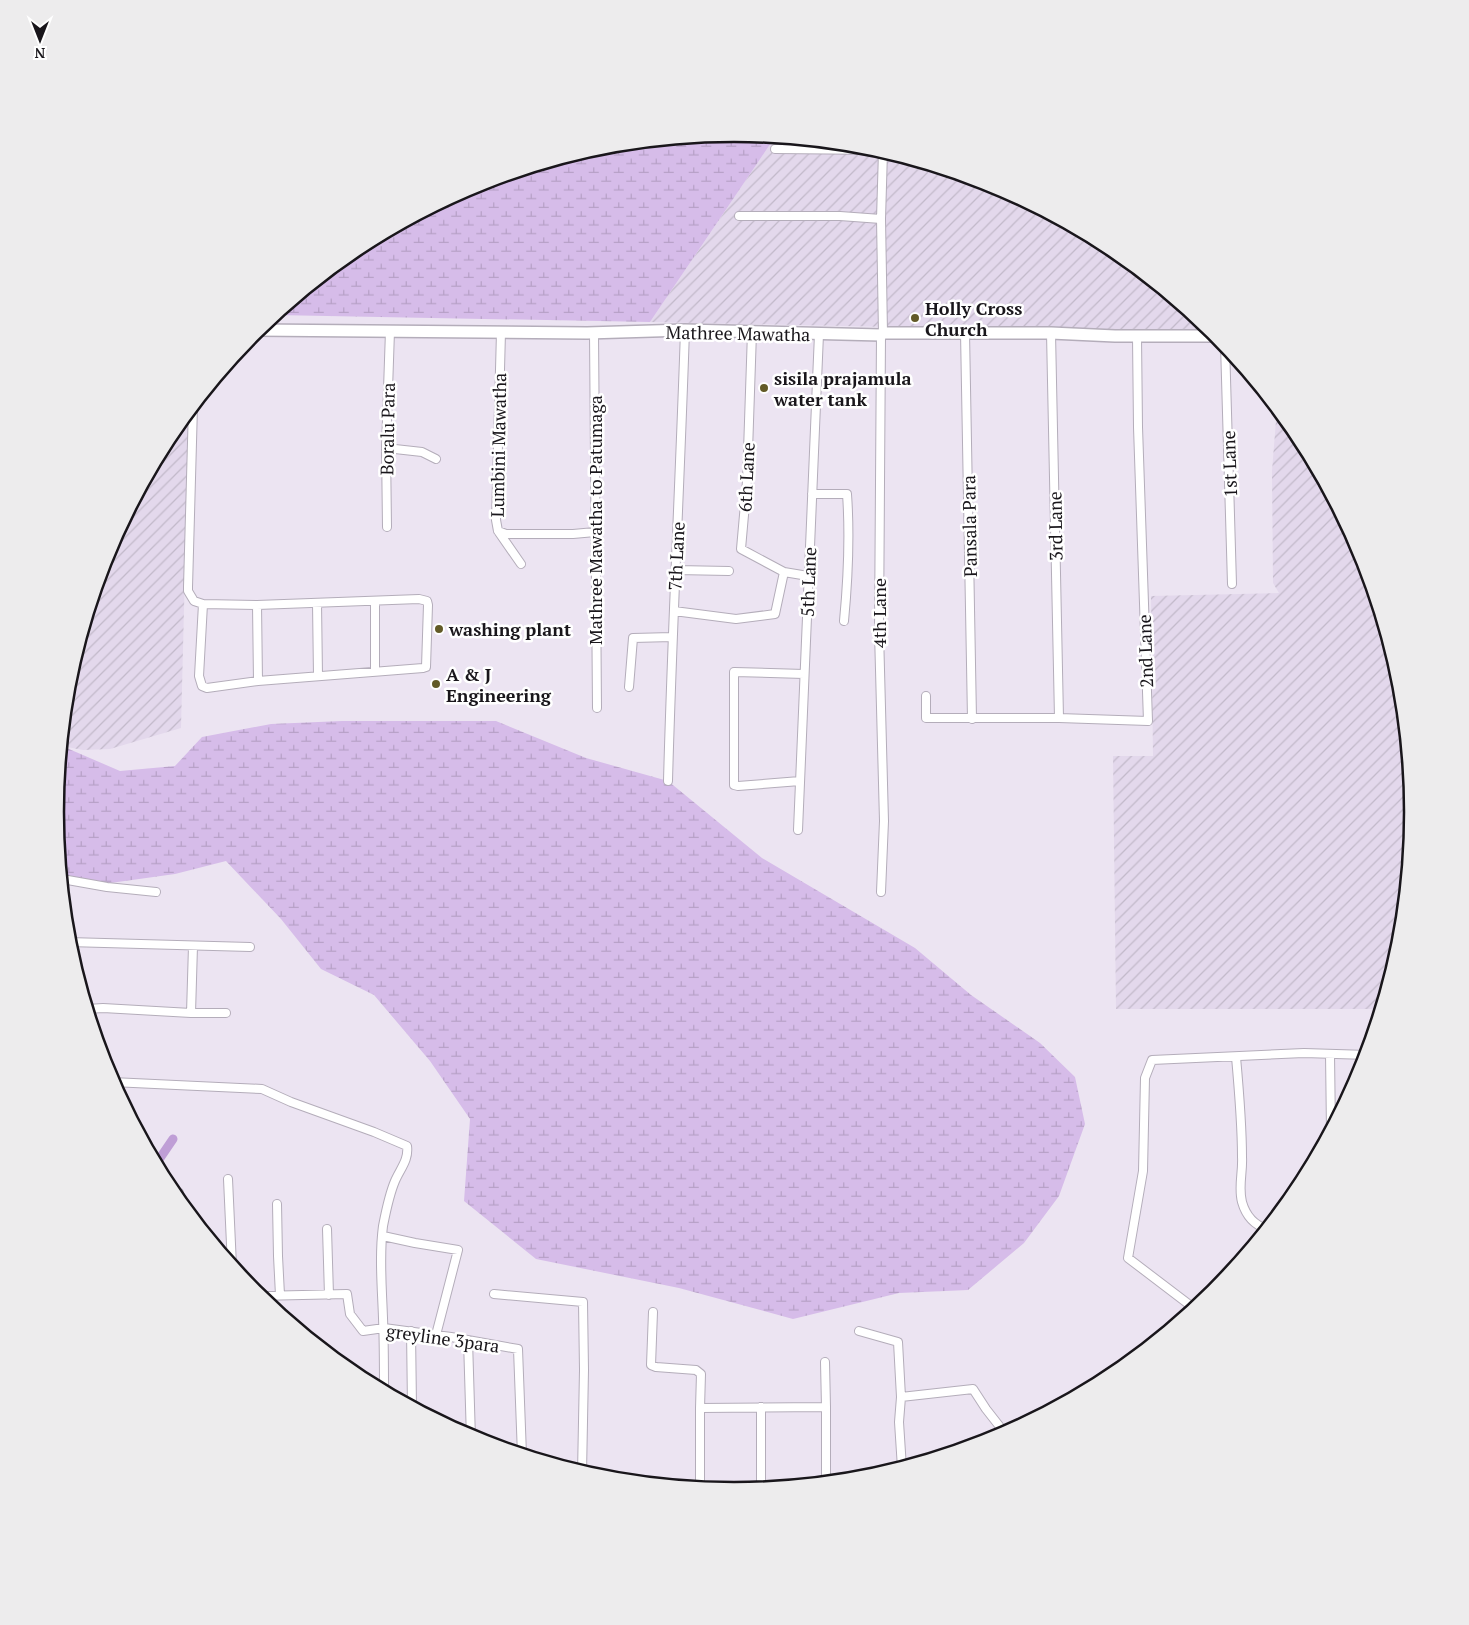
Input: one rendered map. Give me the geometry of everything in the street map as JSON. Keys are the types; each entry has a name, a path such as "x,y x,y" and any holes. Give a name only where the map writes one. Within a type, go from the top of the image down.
{"street":[{"path":"775,149 839,150"},
{"name":"4th Lane","path":"881,892 884,821 879,632 882,159"},
{"path":"739,216 840,216 881,219"},
{"name":"Mathree Mawatha","path":"268,330 594,333 685,330 819,334 965,332 1137,337 1207,336"},
{"name":"7th Lane","path":"668,781 685,330"},
{"name":"Boralu Para","path":"387,527 386,448 390,331"},
{"name":"Lumbini Mawatha","path":"501,332 496,520 498,531 506,534 573,534 595,532"},
{"name":"6th Lane","path":"752,332 747,481 741,549 784,572 808,576"},
{"name":"Pansala Para","path":"965,332 972,719"},
{"name":"Mathree Mawatha to Patumaga","path":"594,333 597,708"},
{"name":"3rd Lane","path":"1051,333 1059,718"},
{"name":"5th Lane","path":"798,830 819,334"},
{"name":"2nd Lane","path":"926,696 926,718 1148,720 1138,437 1137,337"},
{"name":"1st Lane","path":"1225,355 1232,584"},
{"path":"193,417 188,591 194,601 203,604 257,605 419,599 427,601 426,667 258,681 207,688 202,686 200,676 203,604"},
{"path":"386,448 422,452 436,459"},
{"path":"812,494 847,494 847,595 844,621"},
{"path":"498,531 521,564"},
{"path":"676,570 729,571"},
{"path":"674,611 736,619 775,614 784,572"},
{"path":"374,602 375,671"},
{"path":"317,603 318,676"},
{"path":"257,605 258,681"},
{"path":"629,687 633,638 672,637"},
{"path":"800,781 734,785 734,672 804,674"},
{"path":"67,880 108,887 156,892"},
{"path":"77,942 250,947"},
{"path":"191,1013 193,946"},
{"path":"93,1009 226,1013"},
{"path":"1190,1305 1128,1258 1143,1171 1145,1078 1152,1060 1304,1053 1360,1054"},
{"path":"1330,1054 1331,1119"},
{"path":"1236,1057 1242,1156 1241,1198 1251,1220 1262,1227"},
{"path":"121,1082 262,1089 407,1146 408,1154 390,1194 383,1227 381,1292 384,1328 384,1384"},
{"path":"228,1179 232,1257"},
{"path":"278,1204 280,1295"},
{"path":"327,1229 329,1294"},
{"path":"383,1236 458,1250 436,1335"},
{"name":"greyline 3para","path":"269,1295 347,1294 350,1314 363,1330 384,1328 518,1349 522,1449"},
{"path":"494,1294 583,1302 582,1465"},
{"path":"653,1312 651,1365 696,1370 701,1374 700,1482"},
{"path":"859,1331 898,1342 902,1461"},
{"path":"411,1332 412,1400"},
{"path":"468,1340 471,1429"},
{"path":"826,1362 826,1477"},
{"path":"901,1397 973,1390 1001,1428"},
{"path":"761,1407 761,1482"},
{"path":"700,1408 826,1407"}],"shaded area":[{"path":"771,143 822,147 865,155 950,177 991,193 1031,211 1107,255 1143,280 1204,334 650,322"},
{"path":"1276,417 1315,477 1336,516 1354,556 1370,597 1392,682 1400,725 1404,769 1404,856 1400,900 1392,943 1375,1009 1116,1009 1113,756 1153,756 1151,596 1279,593 1273,583 1272,471"},
{"path":"189,423 181,728 110,749 83,750 67,747 69,725 87,639 99,597 133,516 154,477"}],"green space":[{"path":"691,143 771,143 650,322 284,315 326,280 399,232 438,211 519,177 561,165 647,147"},
{"path":"342,721 496,721 586,758 668,781 762,858 915,948 971,995 1040,1043 1075,1077 1085,1124 1059,1196 1024,1243 968,1290 899,1293 793,1319 679,1288 536,1259 464,1201 470,1119 430,1061 374,995 321,969 281,919 226,861 175,874 96,885 67,879 64,812 67,748 120,771 175,766 202,737 271,724"}],"waterway":[{"path":"160,1158 173,1139"}],"place":[{"name":"Holly Cross Church","path":"915,318"},
{"name":"sisila prajamula water tank","path":"764,388"},
{"name":"washing plant","path":"439,629"},
{"name":"A & J Engineering","path":"436,684"}]}
